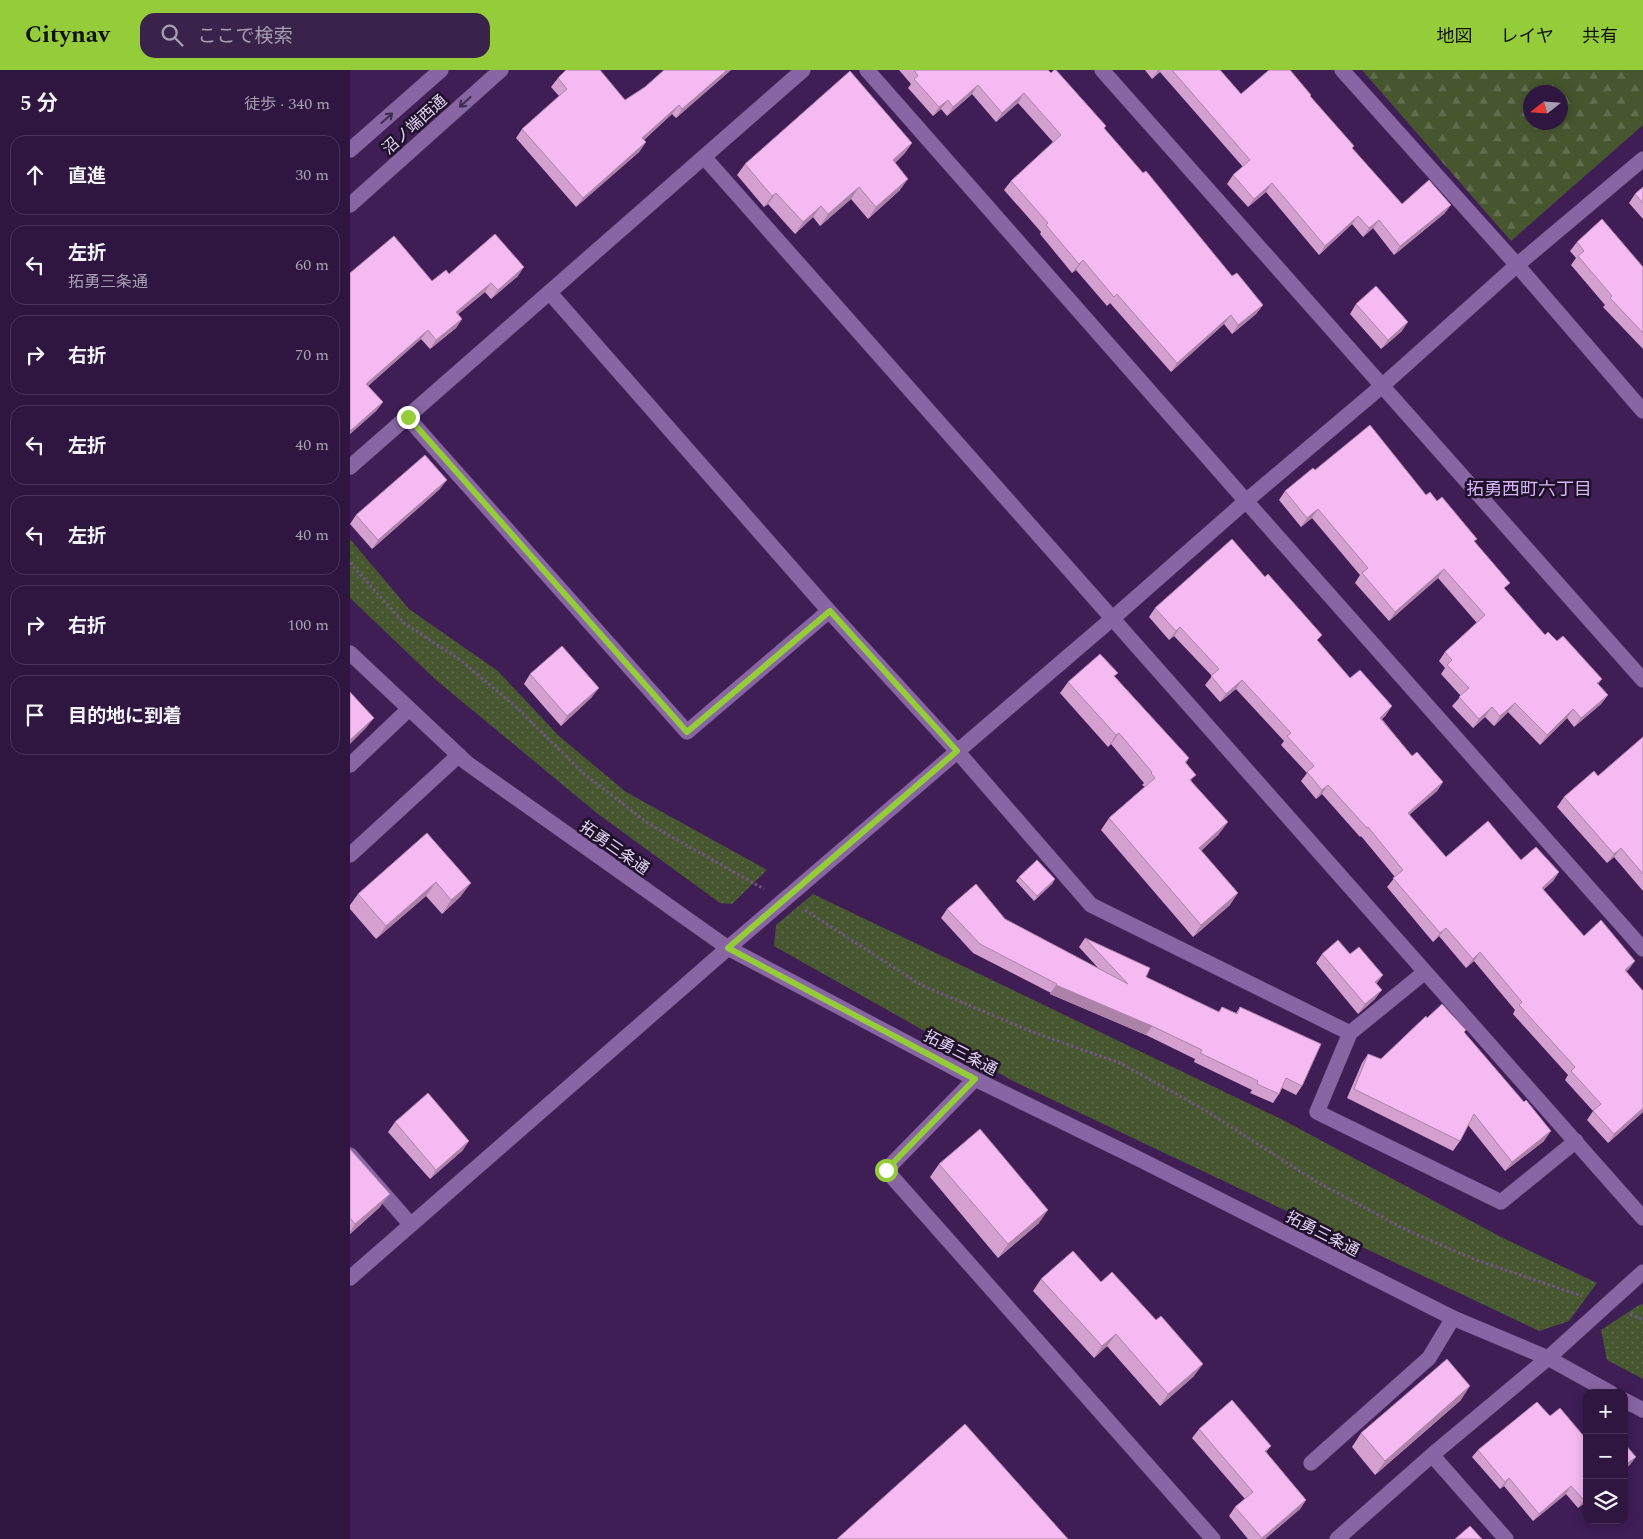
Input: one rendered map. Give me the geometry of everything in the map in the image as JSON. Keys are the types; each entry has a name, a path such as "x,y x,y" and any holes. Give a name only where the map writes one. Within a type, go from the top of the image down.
{"street":[{"name":"沼ノ端西通","path":"350,150 441,70"},
{"name":"沼ノ端西通","path":"350,205 501,70"},
{"path":"350,467 803,70"},
{"path":"867,70 1643,949"},
{"path":"1102,70 1643,680"},
{"path":"1342,70 1517,265 1643,411"},
{"path":"704,157 1114,618 1643,1218"},
{"path":"350,1278 728,948 1382,386 1517,265 1643,159"},
{"path":"550,293 830,611 957,751 1091,905 1350,1034"},
{"path":"408,417 687,732 830,611"},
{"name":"拓勇三条通","path":"350,654 467,763 728,948 975,1079 1141,1160 1453,1318 1548,1358 1604,1389"},
{"path":"350,765 409,709"},
{"path":"350,855 459,755"},
{"path":"1425,972 1350,1034 1317,1112 1501,1202 1576,1141"},
{"path":"975,1079 886,1170 1213,1539"},
{"path":"350,1154 411,1225"},
{"path":"1337,1539 1432,1455 1548,1358 1643,1272"},
{"path":"1311,1462 1429,1358 1453,1318"},
{"path":"1628,1402 1643,1410"},
{"path":"1432,1455 1506,1539"}],"path":[{"path":"350,563 404,622 459,659 516,707 583,774 650,824 784,901 809,912 921,985 1030,1030 1120,1063 1203,1109 1316,1182 1406,1230 1476,1260 1607,1305"}],"green space":[{"path":"1362,70 1643,70 1643,125 1511,241"},
{"path":"350,539 409,609 498,671 559,736 626,792 767,870 732,904 720,903 598,814 436,680 350,598"},
{"path":"813,894 1283,1120 1501,1237 1597,1283 1569,1321 1539,1331 1013,1081 774,946 776,925"},
{"path":"1643,1304 1643,1379 1607,1360 1601,1330"}],"building":[{"path":"566,70 600,70 625,100 645,87 664,70 727,70 682,109 679,105 642,138 646,142 583,198 522,129 567,89 558,78"},
{"path":"914,70 1048,70 1051,73 1056,70 1106,126 1104,128 1143,173 1146,171 1232,276 1237,273 1263,305 1238,325 1231,315 1177,363 1117,294 1114,297 1083,260 1079,264 1046,225 1048,223 1011,181 1061,135 1024,93 1002,113 978,85 953,107 948,100 939,107 914,79 918,76"},
{"path":"1172,70 1220,70 1241,94 1269,70 1290,70 1354,146 1352,148 1402,204 1429,180 1451,205 1400,246 1379,220 1369,228 1358,216 1325,246 1272,183 1254,199 1233,175 1250,160"},
{"path":"850,71 912,143 893,160 908,179 876,207 859,187 828,214 821,206 803,222 776,193 772,196 745,164"},
{"path":"1643,187 1643,203 1635,194"},
{"path":"1602,219 1643,267 1643,333 1610,298 1612,296 1578,256 1584,251 1577,242"},
{"path":"495,234 524,267 498,290 491,283 456,312 462,319 436,340 428,330 366,384 383,402 350,431 350,273 394,236 432,281 446,270 449,274"},
{"path":"1376,286 1408,322 1388,340 1356,304"},
{"path":"1370,425 1426,495 1430,492 1437,501 1442,497 1477,539 1474,541 1510,583 1504,588 1545,635 1548,632 1557,641 1563,636 1602,679 1597,683 1608,695 1581,718 1573,709 1547,735 1515,703 1500,716 1492,707 1479,719 1459,697 1469,688 1447,665 1452,660 1445,652 1485,615 1444,569 1395,612 1362,573 1368,568 1318,509 1307,518 1285,491 1313,468 1315,470"},
{"path":"425,455 447,480 378,540 356,515"},
{"path":"1232,539 1265,577 1268,574 1322,635 1317,640 1350,678 1360,670 1392,706 1380,718 1412,756 1417,752 1443,782 1408,813 1446,857 1488,821 1521,860 1536,847 1559,872 1542,888 1584,936 1601,920 1635,961 1625,970 1643,991 1643,1108 1614,1134 1593,1111 1601,1104 1571,1071 1575,1067 1519,1005 1522,1002 1480,952 1473,959 1446,928 1440,933 1393,878 1403,870 1368,827 1328,785 1322,790 1307,772 1314,766 1287,736 1291,733 1242,680 1226,694 1211,676 1219,669 1180,627 1176,631 1155,608"},
{"path":"562,646 599,688 567,716 530,674"},
{"path":"1100,654 1118,673 1114,676 1189,758 1185,762 1196,775 1190,780 1228,822 1199,848 1238,893 1201,925 1109,818 1155,778 1119,733 1116,735 1068,682"},
{"path":"350,692 374,718 350,740"},
{"path":"1643,737 1643,874 1621,848 1614,854 1564,797 1594,771 1598,776"},
{"path":"427,833 471,883 451,900 436,882 386,926 358,894"},
{"path":"1037,860 1055,879 1037,896 1019,877"},
{"path":"976,884 1005,919 1128,984 1085,938 1150,968 1146,977 1219,1012 1222,1007 1237,1014 1240,1007 1321,1044 1302,1086 1286,1078 1279,1094 1257,1084 1258,1081 1200,1053 1202,1050 1152,1026 1056,985 980,944 947,909"},
{"path":"1338,940 1350,954 1359,947 1383,975 1375,982 1382,990 1365,1004 1322,954"},
{"path":"1442,1004 1466,1030 1464,1032 1524,1102 1526,1100 1551,1131 1512,1162 1474,1114 1460,1141 1354,1089 1368,1054 1381,1059 1426,1016 1427,1018"},
{"path":"428,1093 469,1141 436,1170 395,1122"},
{"path":"980,1129 1048,1210 1008,1244 939,1164"},
{"path":"350,1149 390,1194 355,1224 350,1218"},
{"path":"1073,1251 1101,1282 1112,1272 1156,1320 1161,1316 1203,1364 1168,1394 1116,1334 1102,1346 1041,1279"},
{"path":"1447,1359 1470,1386 1385,1461 1361,1433"},
{"path":"1232,1400 1271,1446 1265,1451 1306,1500 1262,1538 1235,1507 1253,1492 1199,1429"},
{"path":"1537,1402 1550,1416 1560,1408 1583,1435 1583,1499 1571,1486 1539,1514 1509,1478 1505,1482 1478,1450"},
{"path":"965,1424 1068,1539 837,1539"},
{"path":"1628,1448 1636,1457 1628,1463"},
{"path":"1470,1526 1482,1539 1455,1539"}],"district":[{"name":"拓勇西町六丁目","path":"1529,489"}],"route":[{"path":"408,417 687,732 830,611 957,751 728,948 975,1079 886,1170"}]}
